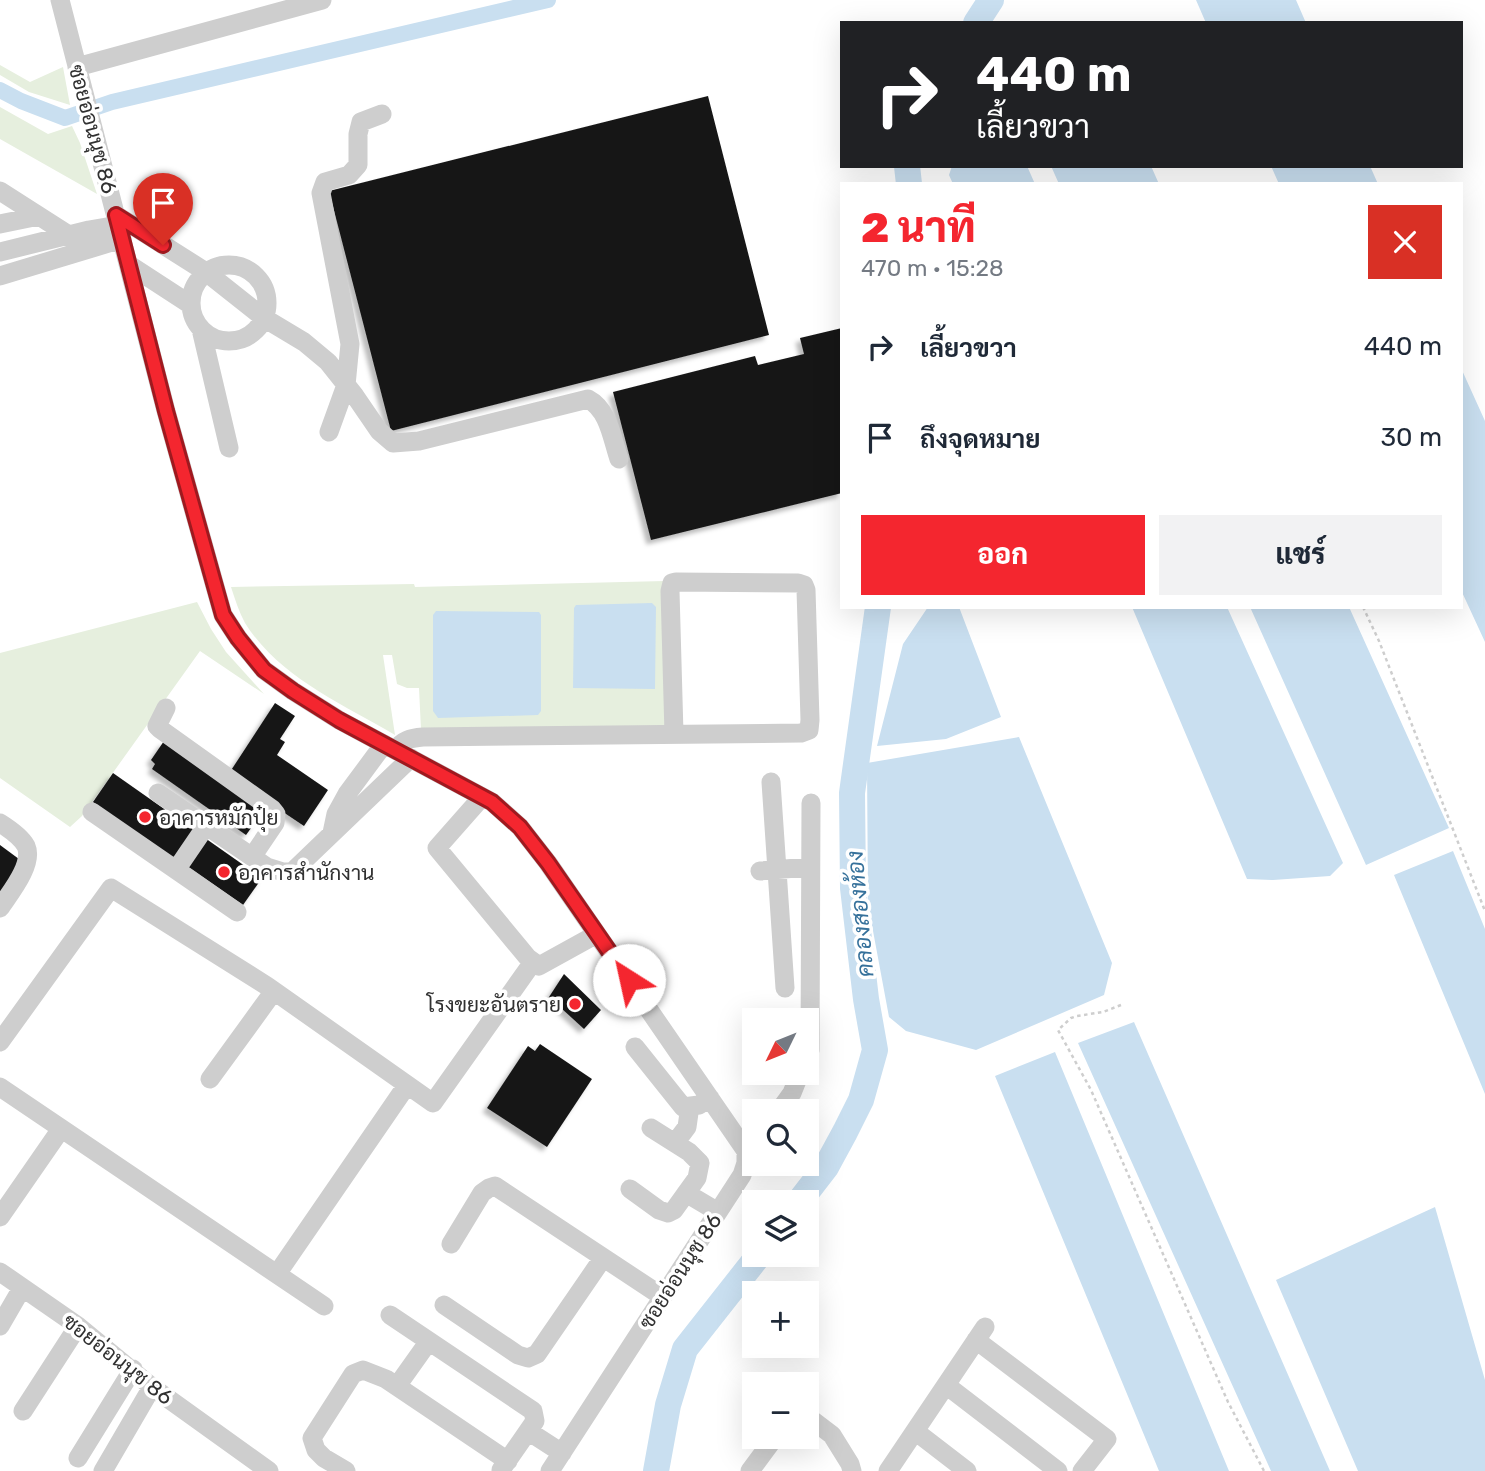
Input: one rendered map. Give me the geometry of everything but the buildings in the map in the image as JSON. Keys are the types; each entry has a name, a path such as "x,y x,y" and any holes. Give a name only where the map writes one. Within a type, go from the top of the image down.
{"street":[{"name":"ซอยอ่อนนุช 86","path":"60,0 166,411 223,615 264,670 293,691 339,720 492,802 520,827 548,863 710,1098 742,1137"},
{"path":"77,67 322,0"},
{"path":"329,432 346,385 350,344 321,192 325,182 349,175 358,165 358,134 361,122 382,114"},
{"path":"0,191 91,249"},
{"path":"0,224 39,216"},
{"path":"0,252 119,226 206,272 264,318 304,342 328,362 379,431 393,443 419,441 589,399 606,417 619,459"},
{"path":"0,276 91,249 119,226"},
{"path":"128,264 191,306"},
{"path":"230,265 253,274 261,283 267,306 257,329 236,341 211,337 201,329 191,306 192,293 206,272 230,265"},
{"path":"201,329 229,448"},
{"path":"158,793 252,857 283,873 292,872 332,834 405,740 423,737 801,733 808,730 810,720 804,585 672,583 670,591 674,734"},
{"path":"166,708 157,726 160,729 276,814 275,823 252,857"},
{"path":"332,834 336,814 342,804 397,750"},
{"path":"771,782 768,871 785,988"},
{"path":"482,797 436,848 539,967 597,934"},
{"path":"810,1008 811,803"},
{"path":"92,812 237,912"},
{"path":"0,823 25,845 28,858 19,879 0,908"},
{"path":"176,870 206,826"},
{"path":"768,871 810,867"},
{"path":"0,1042 111,888 274,991 433,1103 533,962"},
{"path":"210,1079 274,991"},
{"path":"673,1044 641,1054 684,1107 699,1105 710,1098"},
{"path":"277,1274 407,1084"},
{"path":"0,1087 324,1306"},
{"path":"675,1143 687,1127 690,1106"},
{"path":"629,1189 667,1213 674,1210 697,1178 700,1163 689,1152 651,1128"},
{"path":"0,1217 61,1129"},
{"name":"ซอยอ่อนนุช 86","path":"550,1471 742,1175"},
{"path":"451,1244 482,1193 495,1186 663,1297"},
{"path":"686,1193 718,1212"},
{"path":"444,1305 518,1355 528,1358 537,1354 603,1258"},
{"name":"ซอยอ่อนนุช 86","path":"0,1272 78,1326 152,1387 269,1471"},
{"path":"0,1326 22,1288"},
{"path":"346,1471 324,1458 316,1450 312,1438 353,1374 363,1370 397,1386 504,1466 535,1421 533,1411 390,1315"},
{"path":"23,1411 78,1326"},
{"path":"894,1469 915,1431 980,1333 1107,1439 1082,1471"},
{"path":"397,1386 429,1341"},
{"path":"78,1458 132,1369"},
{"path":"946,1385 1058,1471"},
{"path":"103,1471 152,1387"},
{"path":"819,1425 832,1435 852,1471"},
{"path":"528,1431 562,1452"},
{"path":"915,1431 967,1471"},
{"path":"750,1471 766,1449"}],"path":[{"path":"1364,609 1485,911"},
{"path":"1121,1005 1103,1012 1071,1018 1058,1030 1091,1090 1228,1402 1264,1471"}],"green space":[{"path":"0,65 30,82 63,67 70,105 29,92 0,75"},
{"path":"0,107 48,134 72,126 97,194 0,139"},
{"path":"665,581 668,727 421,730 419,688 407,688 397,684 392,655 383,655 395,735 313,688 275,659 245,623 231,587 414,584 415,587"},
{"path":"197,602 226,652 264,694 200,651 82,816 70,827 0,778 0,653"}],"water":[{"path":"1196,0 1296,0 1305,21 1205,21"},
{"path":"951,168 1028,168 1034,182 952,182 949,175"},
{"path":"1052,168 1152,168 1158,182 1058,182"},
{"path":"1272,168 1371,168 1377,182 1278,182"},
{"path":"1463,372 1485,421 1485,642 1463,594"},
{"path":"652,603 656,607 655,689 573,688 576,605"},
{"path":"927,609 960,609 1001,717 946,739 877,746 903,644"},
{"path":"1133,609 1228,609 1343,863 1330,876 1247,879"},
{"path":"1251,609 1350,609 1449,828 1366,865"},
{"path":"436,611 539,612 541,711 538,715 438,718 433,711 433,615"},
{"path":"1019,737 1112,963 1104,995 976,1050 906,1031 889,1017 868,904 867,763"},
{"path":"1453,851 1485,929 1485,1094 1394,875"},
{"path":"1134,1022 1330,1471 1271,1471 1078,1043"},
{"path":"1055,1052 1229,1471 1159,1471 995,1076"},
{"path":"1435,1207 1485,1380 1485,1471 1358,1471 1276,1280"}],"waterway":[{"path":"0,90 65,118 112,102 548,0"},
{"name":"คลองสองห้อง","path":"977,21 991,0"},
{"name":"คลองสองห้อง","path":"907,168 909,182"},
{"name":"คลองสองห้อง","path":"808,1190 826,1167 861,1100 875,1050 853,888 852,793 878,609"},
{"name":"คลองสองห้อง","path":"656,1471 668,1405 685,1349 750,1267"}],"place":[{"name":"อาคารหมักปุ๋ย","path":"145,817"},
{"name":"อาคารสำนักงาน","path":"224,872"},
{"name":"โรงขยะอันตราย","path":"575,1004"}],"route":[{"path":"163,245 116,215 166,411 223,615 264,670 293,691 339,720 492,802 520,827 629,980"}]}
